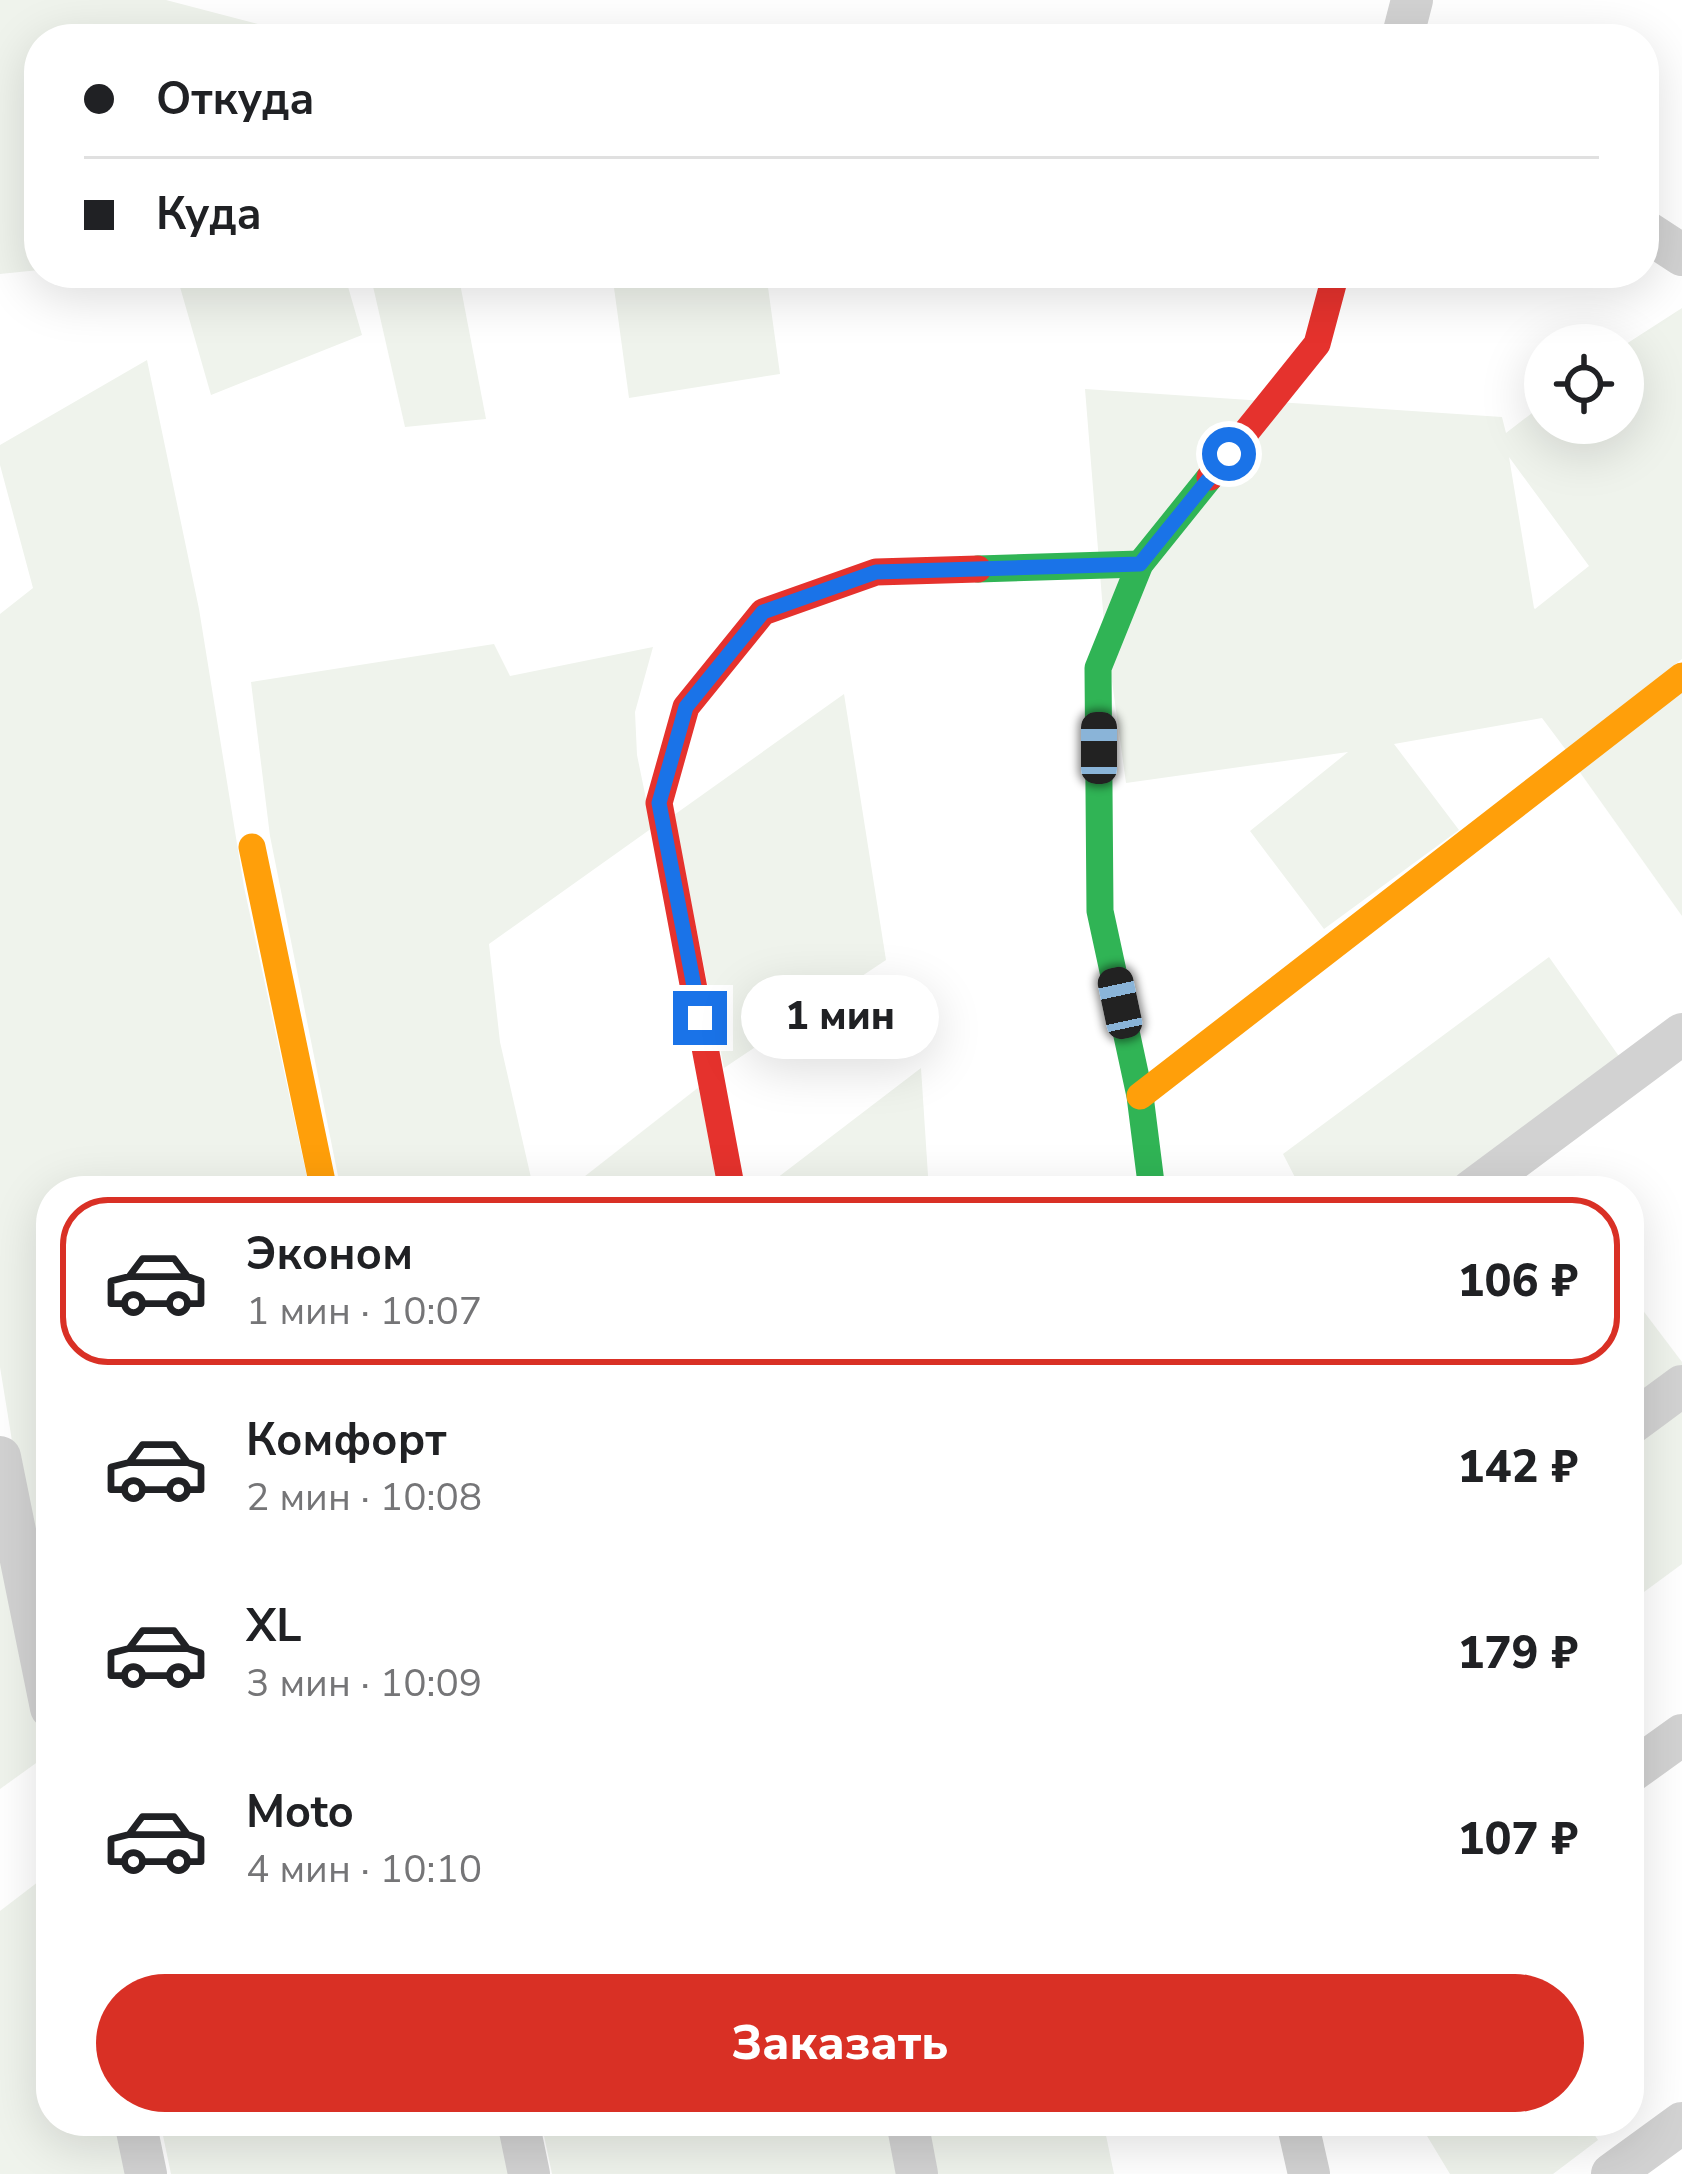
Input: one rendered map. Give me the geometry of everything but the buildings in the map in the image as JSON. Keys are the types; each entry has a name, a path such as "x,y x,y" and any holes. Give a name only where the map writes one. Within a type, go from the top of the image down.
{"street":[{"path":"1150,1176 1140,1096 1100,910 1098,668 1140,564 1317,344 1332,288"},
{"path":"729,1176 659,803 686,707 763,612 876,572 1140,564"},
{"path":"1140,1096 1682,676"},
{"path":"252,847 321,1176"},
{"path":"1491,1176 1682,1034"},
{"path":"1644,1414 1682,1386"},
{"path":"0,1457 36,1634"},
{"path":"1644,1763 1682,1735"},
{"path":"1612,2174 1682,2123"},
{"path":"138,2136 146,2174"},
{"path":"521,2136 529,2174"},
{"path":"910,2136 916,2174"},
{"path":"1300,2136 1309,2174"}],"shaded area":[{"path":"0,0 166,0 258,24 24,24 24,272 0,274"},
{"path":"180,288 348,288 362,335 211,395"},
{"path":"373,288 461,288 486,419 405,427"},
{"path":"614,288 768,288 780,374 629,398"},
{"path":"1682,308 1682,659 1566,750 1542,718 1394,744 1459,830 1324,929 1250,831 1348,752 1126,783 1104,623 1085,389 1502,417 1506,433 1524,419 1524,444 1644,444 1644,332","holes":["1509,457 1589,566 1534,608"]},
{"path":"147,360 199,609 244,887 307,1176 36,1176 36,1557 0,1367 0,614 33,588 0,465 0,445"},
{"path":"494,644 510,676 653,647 635,712 637,755 652,828 489,944 500,1042 531,1176 338,1176 270,836 251,682"},
{"path":"1682,690 1682,916 1579,771"},
{"path":"844,694 886,960 724,1068 674,815"},
{"path":"1549,957 1623,1062 1457,1176 1294,1176 1283,1154"},
{"path":"921,1068 928,1176 780,1176"},
{"path":"699,1087 715,1176 585,1176"},
{"path":"1644,1312 1682,1362 1682,1373 1644,1401"},
{"path":"1682,1404 1682,1564 1644,1592 1644,1432"},
{"path":"0,1505 36,1684 36,1763 0,1789"},
{"path":"36,1883 36,2136 125,2136 133,2174 0,2174 0,1911"},
{"path":"163,2136 510,2136 517,2174 171,2174"},
{"path":"544,2136 897,2136 906,2174 552,2174"},
{"path":"930,2136 1106,2136 1114,2174 938,2174"},
{"path":"1427,2136 1595,2136 1598,2140 1553,2174 1450,2174"}],"traffic: fast":[{"path":"1150,1176 1140,1096 1100,911 1098,668 1140,564 1210,477"},
{"path":"978,569 1140,564"}],"traffic: slow":[{"path":"1140,1096 1682,676"},
{"path":"252,847 321,1176"}],"traffic: jam":[{"path":"1210,477 1317,344 1332,288"},
{"path":"729,1176 659,803 686,707 763,612 876,572 978,569"}],"route":[{"path":"700,1018 659,803 686,707 763,612 876,572 1140,564 1229,454"}]}
